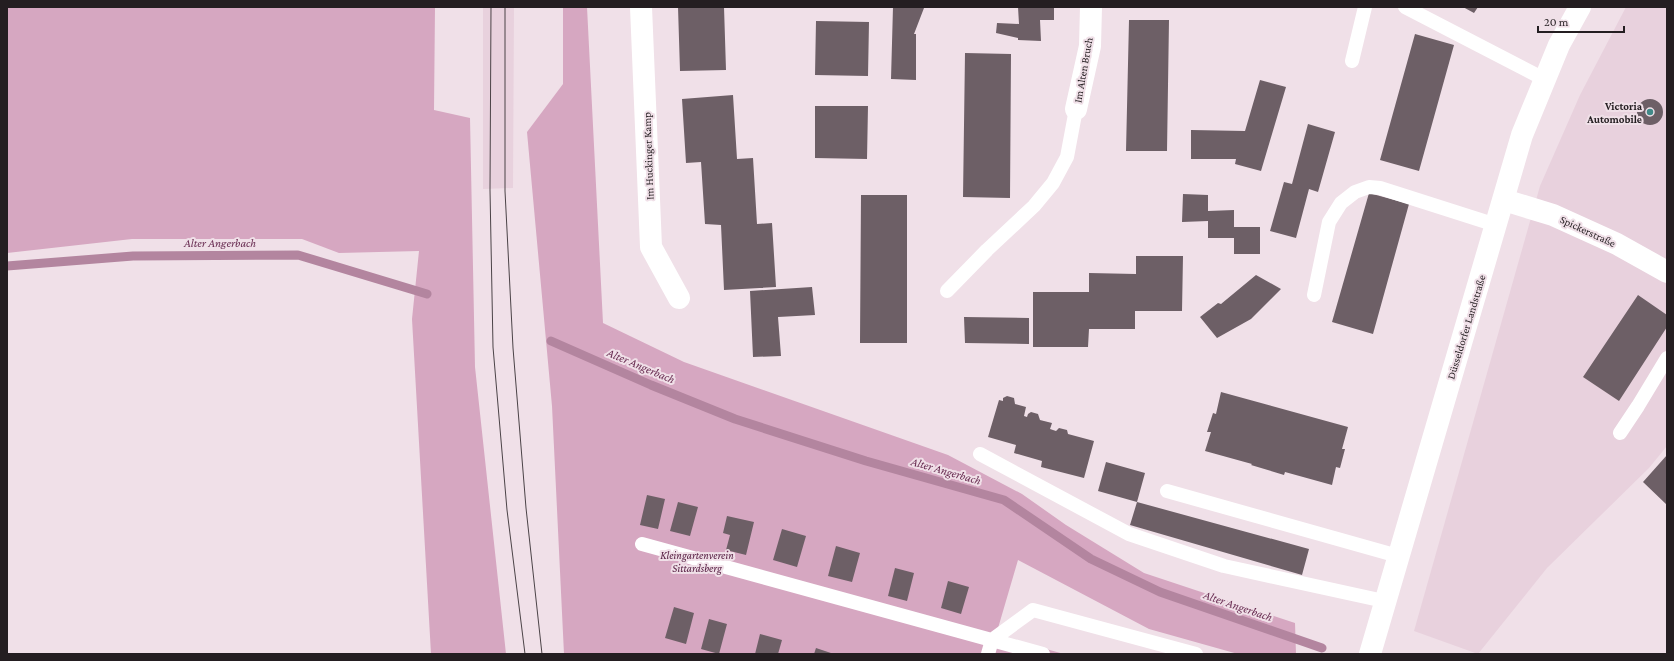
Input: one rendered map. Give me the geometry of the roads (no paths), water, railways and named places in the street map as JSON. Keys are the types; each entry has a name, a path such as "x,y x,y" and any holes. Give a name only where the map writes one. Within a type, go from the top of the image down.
{"main road":[{"name":"Im Huckinger Kamp","path":"641,7 652,246 679,298"},
{"name":"Im Alten Bruch","path":"1076,109 1090,46 1091,7"},
{"name":"Düsseldorfer Landstraße","path":"1370,654 1384,601 1522,135 1559,45 1580,7"},
{"name":"Spickerstraße","path":"1504,200 1553,215 1616,244 1667,272"}],"lane":[{"path":"1352,61 1366,7"},
{"path":"1405,7 1544,80"},
{"path":"947,291 987,250 1034,206 1053,183 1067,157 1076,109"},
{"path":"1314,296 1329,222 1341,203 1355,192 1369,187 1380,188 1496,225"},
{"path":"1620,433 1667,358"},
{"path":"980,454 1129,534 1224,566 1384,601"},
{"path":"1167,491 1398,556"},
{"path":"642,544 1043,654"},
{"path":"988,654 992,640 1033,610 1196,654"}],"waterway":[{"name":"Alter Angerbach","path":"7,266 133,256 298,255 427,294"},
{"name":"Alter Angerbach","path":"551,341 651,385 735,419 866,461 1004,500 1091,559 1160,592 1322,648"}],"tram line":[{"path":"491,7 490,190 493,347 507,510 525,654"},
{"path":"505,7 505,191 513,348 526,508 542,654"}],"place":[{"name":"Victoria Automobile","path":"1650,112"}],"park label":[{"name":"Kleingartenverein Sittardsberg","path":"697,561"}]}
